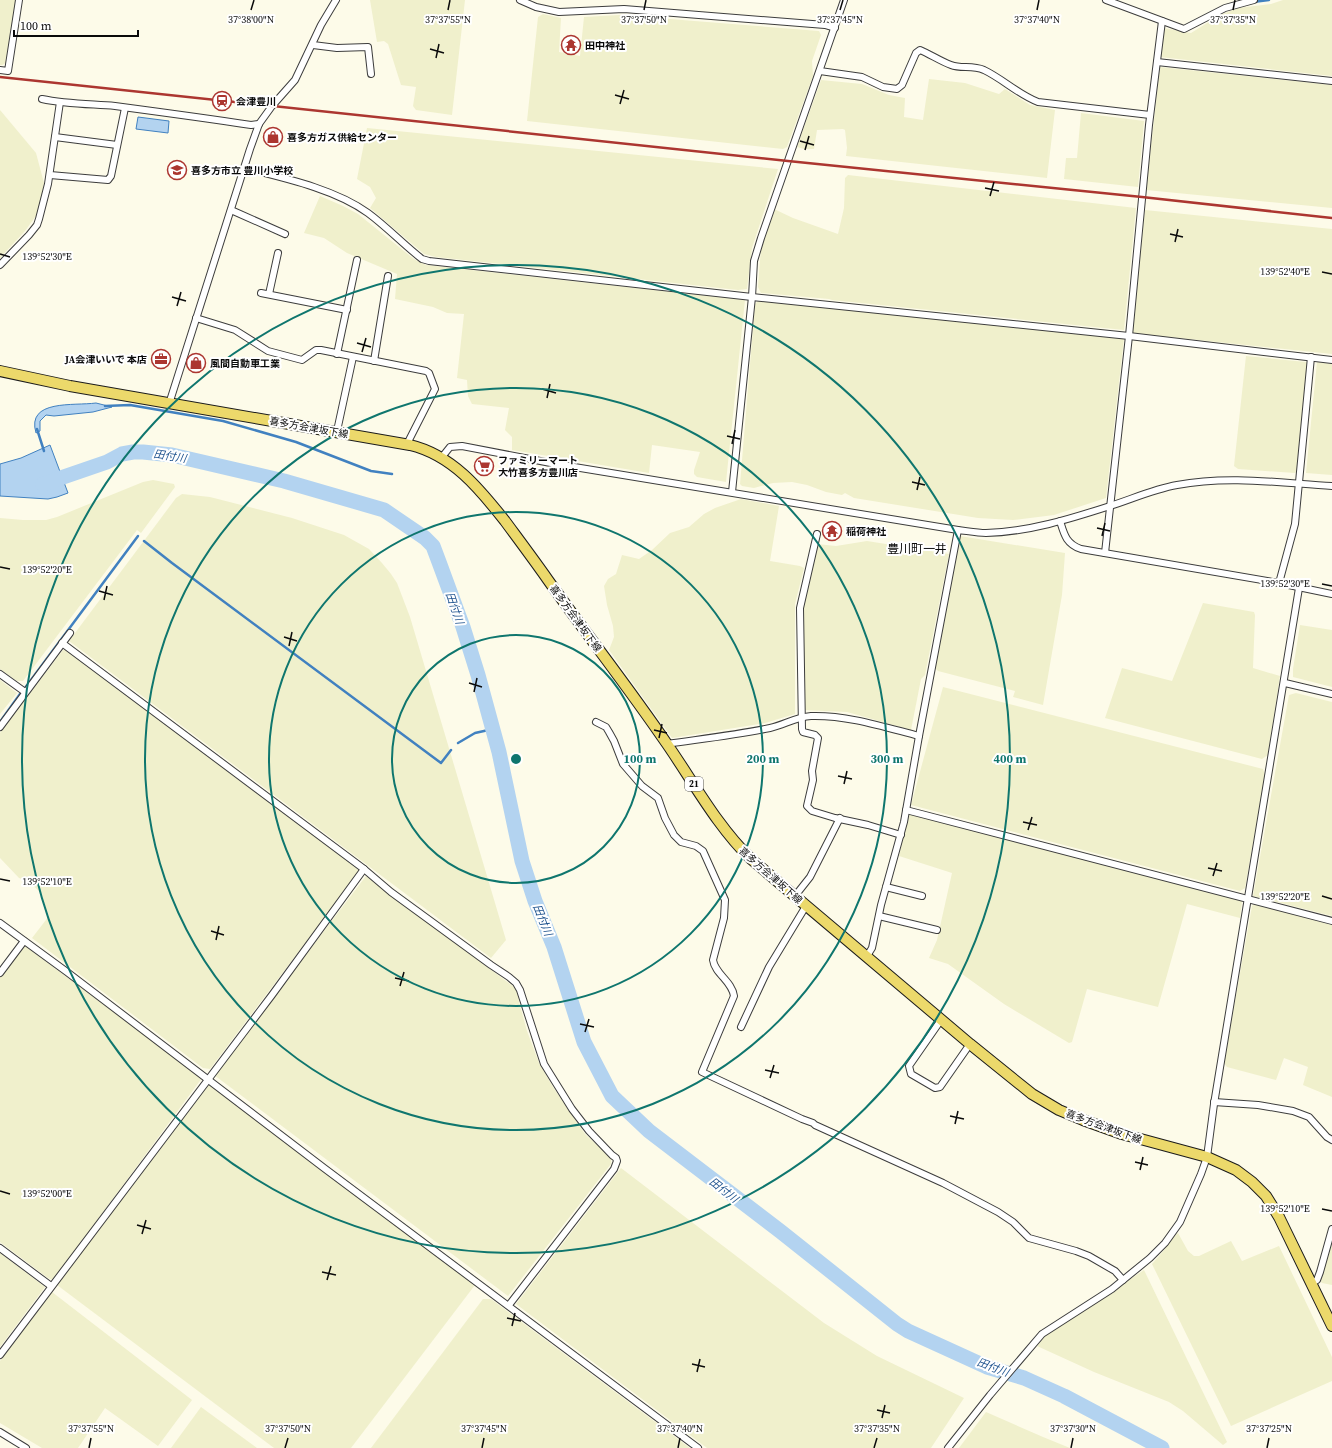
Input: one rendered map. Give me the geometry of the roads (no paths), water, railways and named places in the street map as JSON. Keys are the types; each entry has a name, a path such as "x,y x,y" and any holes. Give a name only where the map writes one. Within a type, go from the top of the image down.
{"main road":[{"name":"喜多方会津坂下線","path":"0,371 70,386 169,404 337,431 407,444 423,448 442,457 464,474 484,494 523,545 667,744 738,847 941,1020 1032,1094 1059,1110 1083,1120 1122,1134 1206,1157 1236,1170 1252,1182 1266,1196 1279,1217 1332,1326"}],"street":[{"path":"0,70 8,71 19,0"},
{"path":"169,404 259,124 272,106 295,80 321,25 336,0"},
{"path":"520,0 536,7 559,12 624,9 818,25 835,28"},
{"path":"732,492 752,297 754,261 844,0"},
{"path":"1106,0 1184,29 1225,8 1254,0"},
{"path":"1105,553 1129,336 1150,115 1162,21"},
{"path":"313,44 337,48 368,47 371,74"},
{"path":"820,71 862,77 883,87 897,89 902,85 916,52 920,50 950,65 970,66 983,70 1030,99 1038,102 1150,115"},
{"path":"1157,62 1332,81"},
{"path":"42,99 125,108 251,125 259,124"},
{"path":"0,265 29,235 36,225 45,201 60,102"},
{"path":"50,175 105,181 108,180 111,176 125,108"},
{"path":"55,138 117,145"},
{"path":"244,168 285,178 339,197 368,214 422,259 429,261 752,297 1129,336 1332,360"},
{"path":"232,210 285,234"},
{"path":"269,294 278,253"},
{"path":"337,354 357,260"},
{"path":"374,361 388,276"},
{"path":"261,293 347,310"},
{"path":"196,318 235,330 273,353 302,360 316,350 429,373 435,389 434,394 407,444"},
{"path":"337,431 354,357"},
{"path":"1279,583 1295,524 1311,357"},
{"path":"442,457 450,447 462,446 556,464 984,533 1022,529 1060,521 1154,491 1197,482 1240,480 1332,486"},
{"path":"1060,521 1064,535 1070,544 1081,549 1279,583 1332,594"},
{"path":"867,956 872,948 886,887 901,835 958,530"},
{"path":"817,534 800,608 802,717 804,732 816,735 818,738 808,806 812,811 901,835"},
{"path":"948,1448 990,1395 1042,1334 1112,1289 1150,1258 1165,1243 1180,1222 1197,1186 1206,1157 1300,588"},
{"path":"0,727 70,633"},
{"path":"62,643 364,869 391,892 509,977 516,984 520,990 544,1064 548,1071 588,1131 618,1161 509,1305"},
{"path":"0,674 25,692"},
{"path":"1285,683 1332,694"},
{"path":"667,744 757,731 773,728 802,717 818,716 851,720 919,736"},
{"path":"596,722 606,727 625,767 642,786 658,798 665,818 674,835 681,842 696,846 703,851 725,900 724,918 714,964 731,986 734,996 702,1072 943,1183 998,1212 1013,1222 1029,1238 1089,1256 1115,1272 1123,1280"},
{"path":"906,810 1332,921"},
{"path":"795,896 810,878 840,818"},
{"path":"0,1355 272,995 364,869"},
{"path":"886,887 922,896"},
{"path":"741,1027 769,967 806,906"},
{"path":"879,916 937,930"},
{"path":"0,923 698,1448"},
{"path":"0,973 24,941"},
{"path":"941,1020 909,1066 911,1074 935,1088 940,1087 970,1044"},
{"path":"1214,1102 1258,1105 1293,1111 1309,1118 1332,1140"},
{"path":"1311,1284 1317,1280 1332,1229"},
{"path":"0,1248 51,1286"},
{"path":"0,1432 26,1448"}],"water":[{"path":"138,117 169,121 168,133 136,129"},
{"path":"96,403 112,407 93,412 54,416 46,415 40,421 40,431 36,433 35,422 38,414 45,409 54,406"},
{"path":"50,445 68,493 48,499 0,496 0,464 21,458"}],"waterway":[{"path":"1253,2 1269,0"},
{"path":"105,406 130,405 223,421 296,442 371,471 392,474"},
{"path":"37,429 44,451"},
{"name":"田付川","path":"43,484 107,462 122,454 143,452 172,455 284,481 384,510 425,538 433,546 463,627 478,675 499,752 522,861 535,901 554,947 584,1042 612,1096 649,1131 780,1231 897,1324 908,1331 987,1367 1024,1378 1064,1396 1162,1448"},
{"path":"25,688 138,536"},
{"path":"144,541 441,763 451,750"},
{"path":"0,722 20,694"},
{"path":"458,743 475,733 493,729"}],"railway":[{"path":"0,77 1332,218"}],"place":[{"name":"田中神社","path":"571,45"},
{"name":"会津豊川","path":"222,101"},
{"name":"喜多方ガス供給センター","path":"273,137"},
{"name":"喜多方市立 豊川小学校","path":"177,170"},
{"name":"JA会津いいで 本店","path":"161,359"},
{"name":"風間自動車工業","path":"196,363"},
{"name":"ファミリーマート 大竹喜多方豊川店","path":"484,466"},
{"name":"稲荷神社","path":"832,531"}],"district":[{"name":"豊川町一井","path":"917,549"}]}
